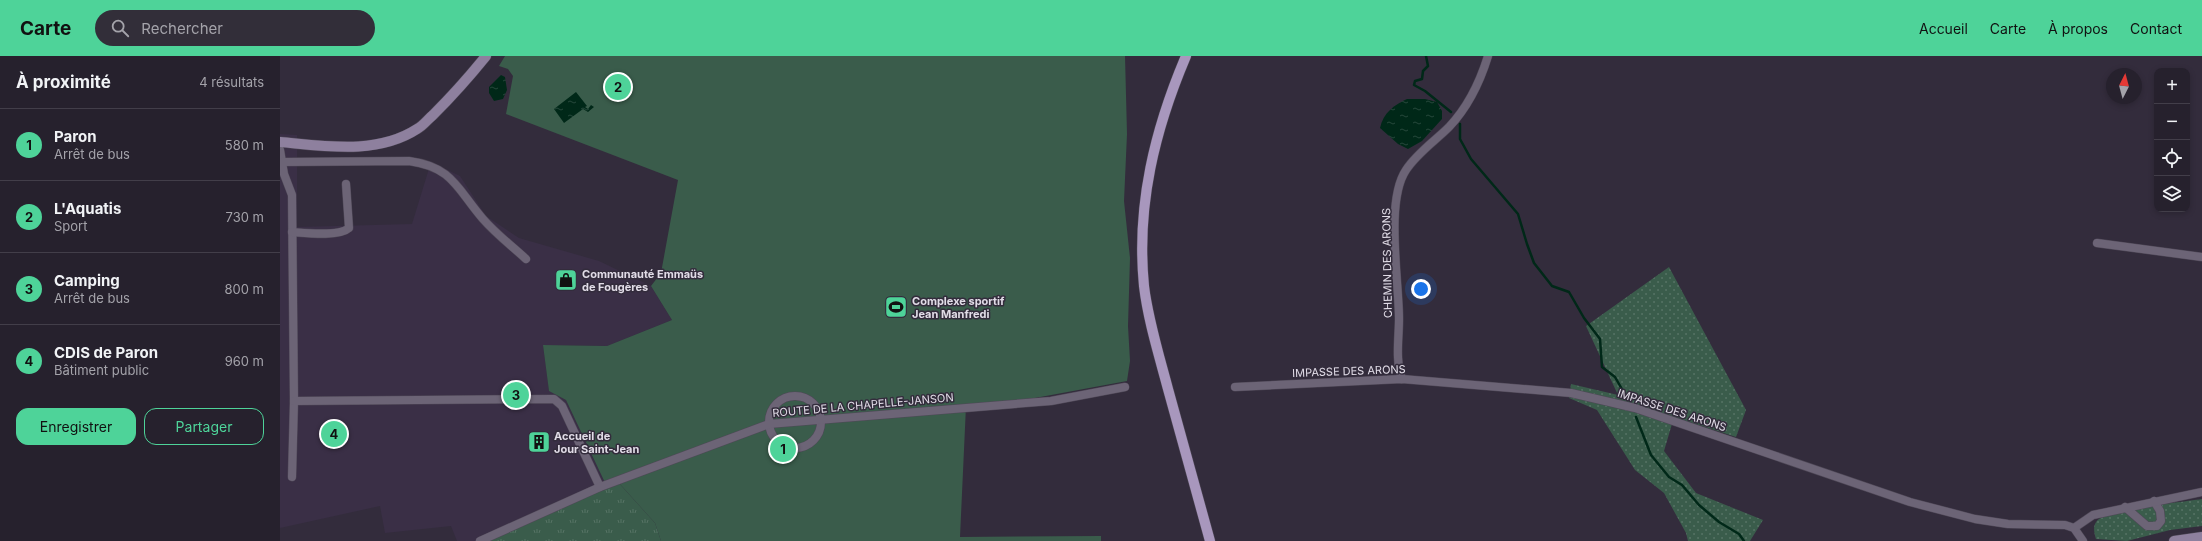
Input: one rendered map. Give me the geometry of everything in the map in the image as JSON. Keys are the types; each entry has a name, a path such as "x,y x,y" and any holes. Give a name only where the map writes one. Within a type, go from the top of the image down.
{"main road":[{"path":"1186,56 1171,92 1157,133 1148,173 1144,206 1142,252 1144,287 1154,336 1210,541"}],"street":[{"path":"280,142 330,147 367,147 396,139 418,129 456,93 486,56"},
{"name":"CHEMIN DES ARONS","path":"1402,379 1399,369 1399,319 1395,250 1397,190 1406,169 1461,112 1482,73 1488,56"},
{"path":"280,150 282,162 292,194 294,401 292,477"},
{"path":"282,162 402,161 428,164 450,177 484,220 526,259"},
{"path":"292,232 337,233 344,232 349,228 346,184"},
{"path":"2097,243 2202,257"},
{"name":"IMPASSE DES ARONS","path":"1235,387 1402,379 1571,393 1635,408 1910,502 1975,519 2008,524 2065,525 2074,528"},
{"name":"ROUTE DE LA CHAPELLE-JANSON","path":"480,541 600,486 769,424 1051,401 1126,387"},
{"path":"798,395 814,403 819,410 822,419 818,435 809,444 798,448 782,444 775,439 769,424 770,414 774,406 785,398 798,395"},
{"path":"294,401 554,399 562,406 600,486"},
{"path":"2083,541 2074,528 2092,515 2202,492"},
{"path":"2125,508 2147,526 2157,526 2161,521 2160,511 2154,501"},
{"path":"2174,541 2202,537"}],"shaded area":[{"path":"280,134 297,135 297,227 412,224 431,162 460,176 486,216 519,238 599,261 651,286 672,320 607,346 543,345 549,390 566,400 607,487 488,541 457,541 451,526 385,533 380,506 280,528"}],"green space":[{"name":"Complexe sportif Jean Manfredi","path":"505,56 1125,56 1127,134 1124,201 1130,258 1128,326 1130,361 1127,381 1035,398 966,406 960,537 1101,536 1101,541 661,541 655,523 618,482 607,487 566,400 549,391 543,345 607,346 672,320 651,286 661,273 678,180 506,114 513,76 508,69 499,66"},
{"path":"1669,267 1746,410 1736,437 1674,417 1664,451 1696,493 1763,520 1750,541 1688,541 1686,533 1664,493 1635,470 1597,410 1569,398 1571,384 1618,395 1586,326"},
{"path":"618,482 655,523 661,541 488,541"},
{"path":"2202,499 2202,526 2170,530 2127,541 2096,539 2094,531 2095,523 2107,515 2132,509"}],"water":[{"path":"501,75 505,77 507,90 503,99 494,101 489,93 489,87"},
{"path":"576,92 587,106 585,107 588,109 591,105 594,107 588,112 583,109 564,123 554,109"},
{"path":"1407,99 1425,99 1437,102 1442,111 1442,119 1422,141 1408,149 1398,144 1380,128 1386,114"}],"waterway":[{"path":"1426,56 1428,66 1423,71 1422,79 1415,81 1414,85 1425,91 1451,112"},
{"path":"1460,124 1460,139 1471,159 1518,214 1534,263 1552,286 1569,292 1584,318 1600,339 1602,367 1615,377 1627,398"},
{"path":"1636,417 1651,455 1669,477 1682,485 1699,505 1719,522 1739,534 1744,541"}],"place":[{"name":"L'Aquatis","path":"618,87"},
{"name":"Communauté Emmaüs de Fougères","path":"566,280"},
{"name":"Complexe sportif Jean Manfredi","path":"896,307"},
{"name":"Camping","path":"516,395"},
{"name":"CDIS de Paron","path":"334,434"},
{"name":"Accueil de Jour Saint-Jean","path":"539,442"},
{"name":"Paron","path":"783,449"}]}
